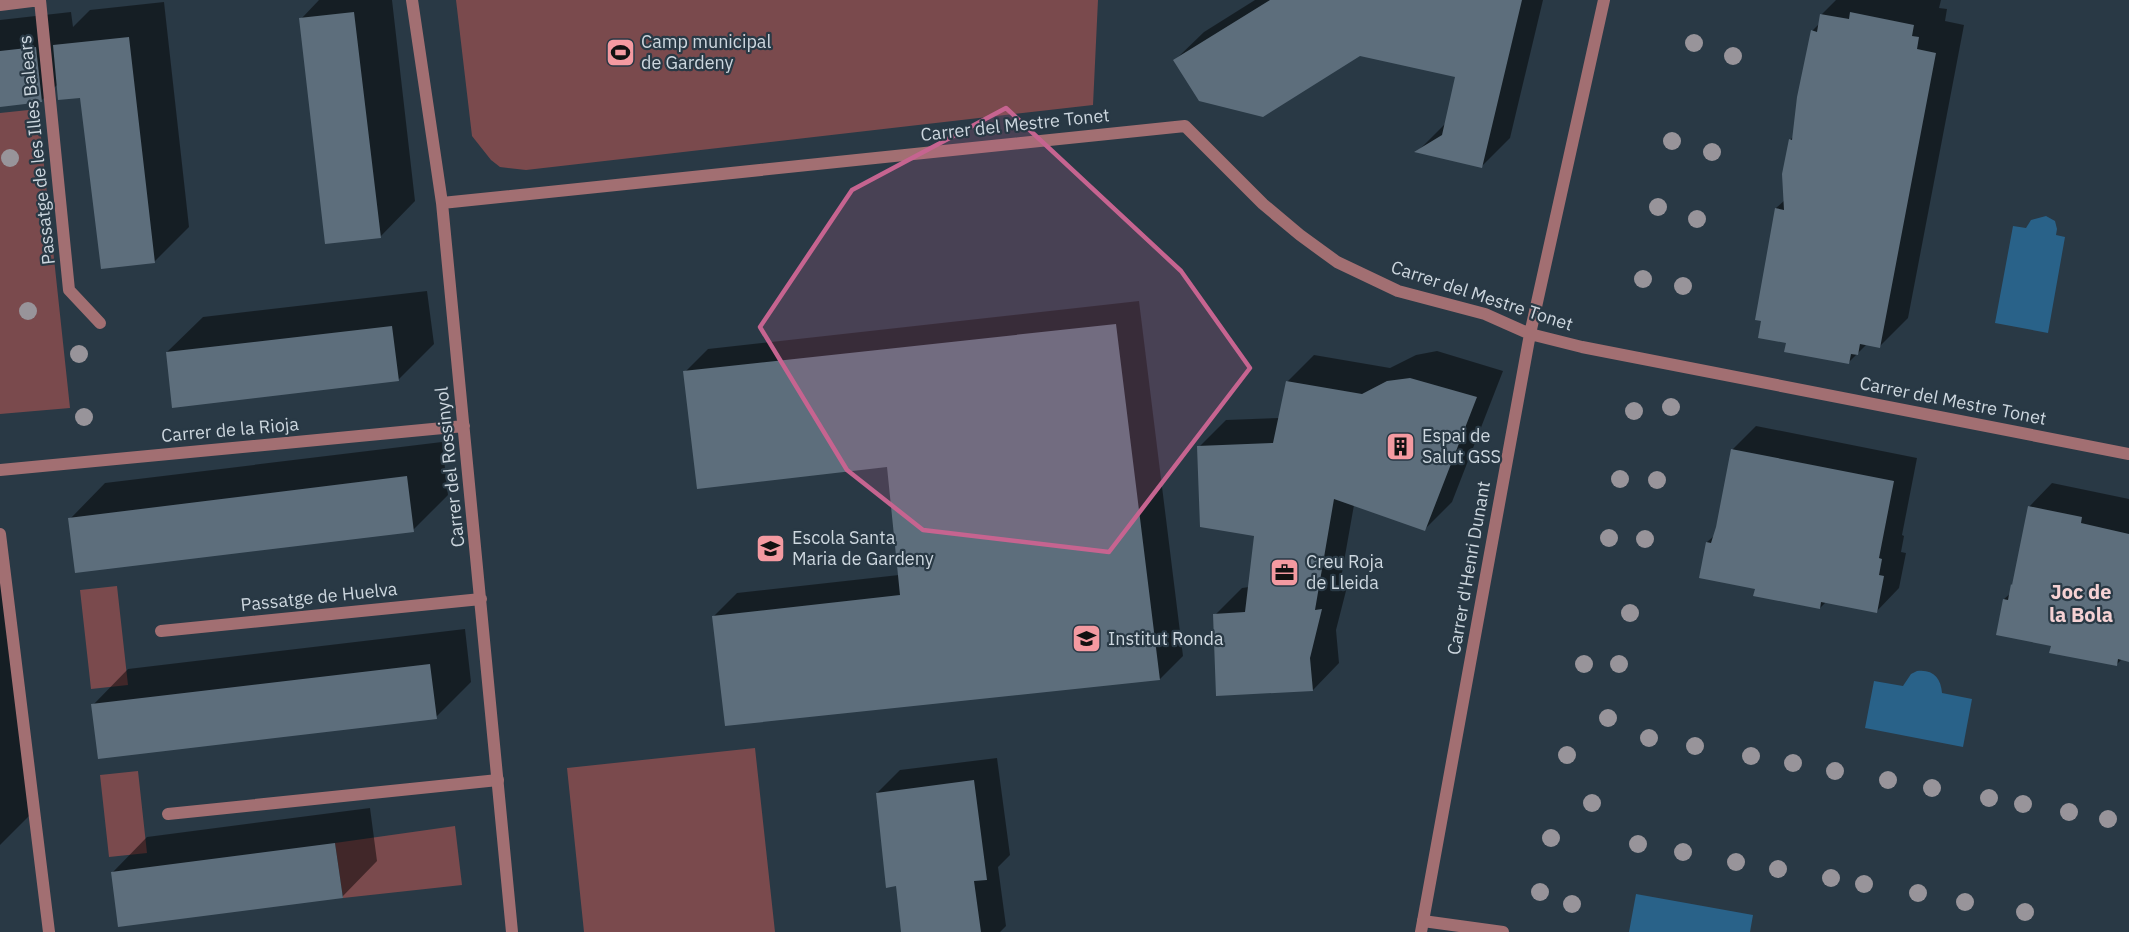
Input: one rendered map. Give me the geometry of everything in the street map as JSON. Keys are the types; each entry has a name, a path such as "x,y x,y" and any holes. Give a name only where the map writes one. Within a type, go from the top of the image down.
{"street":[{"name":"Passatge de les Illes Balears","path":"0,5 40,0 69,290 100,323"},
{"name":"Carrer del Rossinyol","path":"412,0 442,203 512,932"},
{"name":"Carrer d'Henri Dunant","path":"1422,926 1530,334 1604,0"},
{"name":"Carrer del Mestre Tonet","path":"442,203 1185,126 1263,204 1300,235 1337,262 1398,291 1485,314 1530,334 1582,347 2129,454"},
{"name":"Carrer de la Rioja","path":"0,470 464,426"},
{"path":"0,534 49,932"},
{"name":"Passatge de Huelva","path":"161,631 481,599"},
{"path":"168,814 498,780"},
{"path":"1422,926 1503,932"}],"highlighted area":[{"path":"1006,108 1181,271 1250,368 1109,552 923,530 847,470 760,327 852,190"}],"shaded area":[{"path":"456,0 1098,0 1093,105 526,170 500,167 491,160 472,136"},
{"path":"38,109 70,408 0,414 0,113"},
{"path":"117,586 128,685 91,689 80,590"},
{"path":"755,748 775,932 584,932 567,768"},
{"path":"138,771 147,853 109,857 100,775"},
{"path":"455,826 462,885 343,898 335,843"}],"water":[{"path":"2046,216 2055,221 2056,235 2065,237 2048,333 1995,323 2013,226 2026,228 2031,220"},
{"path":"1917,671 1932,673 1940,683 1942,693 1972,699 1963,747 1865,728 1874,681 1903,686 1911,674"},
{"path":"1636,894 1753,915 1750,932 1629,932"}],"building":[{"path":"1270,0 1522,0 1482,168 1414,152 1442,135 1455,77 1360,56 1263,117 1199,101 1173,60"},
{"path":"354,12 381,238 325,244 299,18"},
{"path":"1850,12 1914,25 1912,36 1919,37 1917,49 1936,53 1880,348 1860,344 1858,355 1851,354 1849,364 1784,352 1786,343 1758,338 1761,321 1755,320 1775,208 1784,210 1782,174 1789,139 1792,140 1797,97 1811,30 1817,32 1820,14 1849,19"},
{"path":"129,37 155,263 101,269 80,98 58,100 53,45"},
{"path":"36,47 42,102 0,107 0,51"},
{"path":"1116,324 1160,680 725,726 712,616 900,595 887,467 697,489 683,371"},
{"path":"392,326 399,381 172,408 166,352"},
{"name":"Creu Roja de Lleida","path":"1410,378 1477,397 1425,531 1334,499 1315,610 1322,609 1310,658 1313,691 1216,696 1213,614 1245,612 1254,536 1200,527 1197,446 1273,443 1286,381 1362,394 1387,381"},
{"path":"1731,449 1894,481 1879,558 1882,559 1879,575 1884,576 1877,613 1821,602 1820,609 1753,596 1755,589 1699,578 1706,542 1711,543 1716,527"},
{"path":"407,476 414,532 75,573 68,518"},
{"path":"2028,506 2082,517 2081,523 2129,534 2129,662 2118,659 2117,666 2049,653 2051,646 1996,635 2003,599 2008,600 2012,585"},
{"path":"430,664 437,719 98,759 91,704"},
{"path":"974,780 987,880 974,881 981,932 901,932 896,886 886,888 876,793"},
{"path":"335,843 343,898 118,927 111,872"}],"place":[{"name":"Camp municipal de Gardeny","path":"620,52"},
{"name":"Espai de Salut GSS","path":"1401,446"},
{"name":"Escola Santa Maria de Gardeny","path":"771,548"},
{"name":"Creu Roja de Lleida","path":"1285,572"},
{"name":"Institut Ronda","path":"1087,639"}],"district":[{"name":"Joc de la Bola","path":"2081,604"}]}
